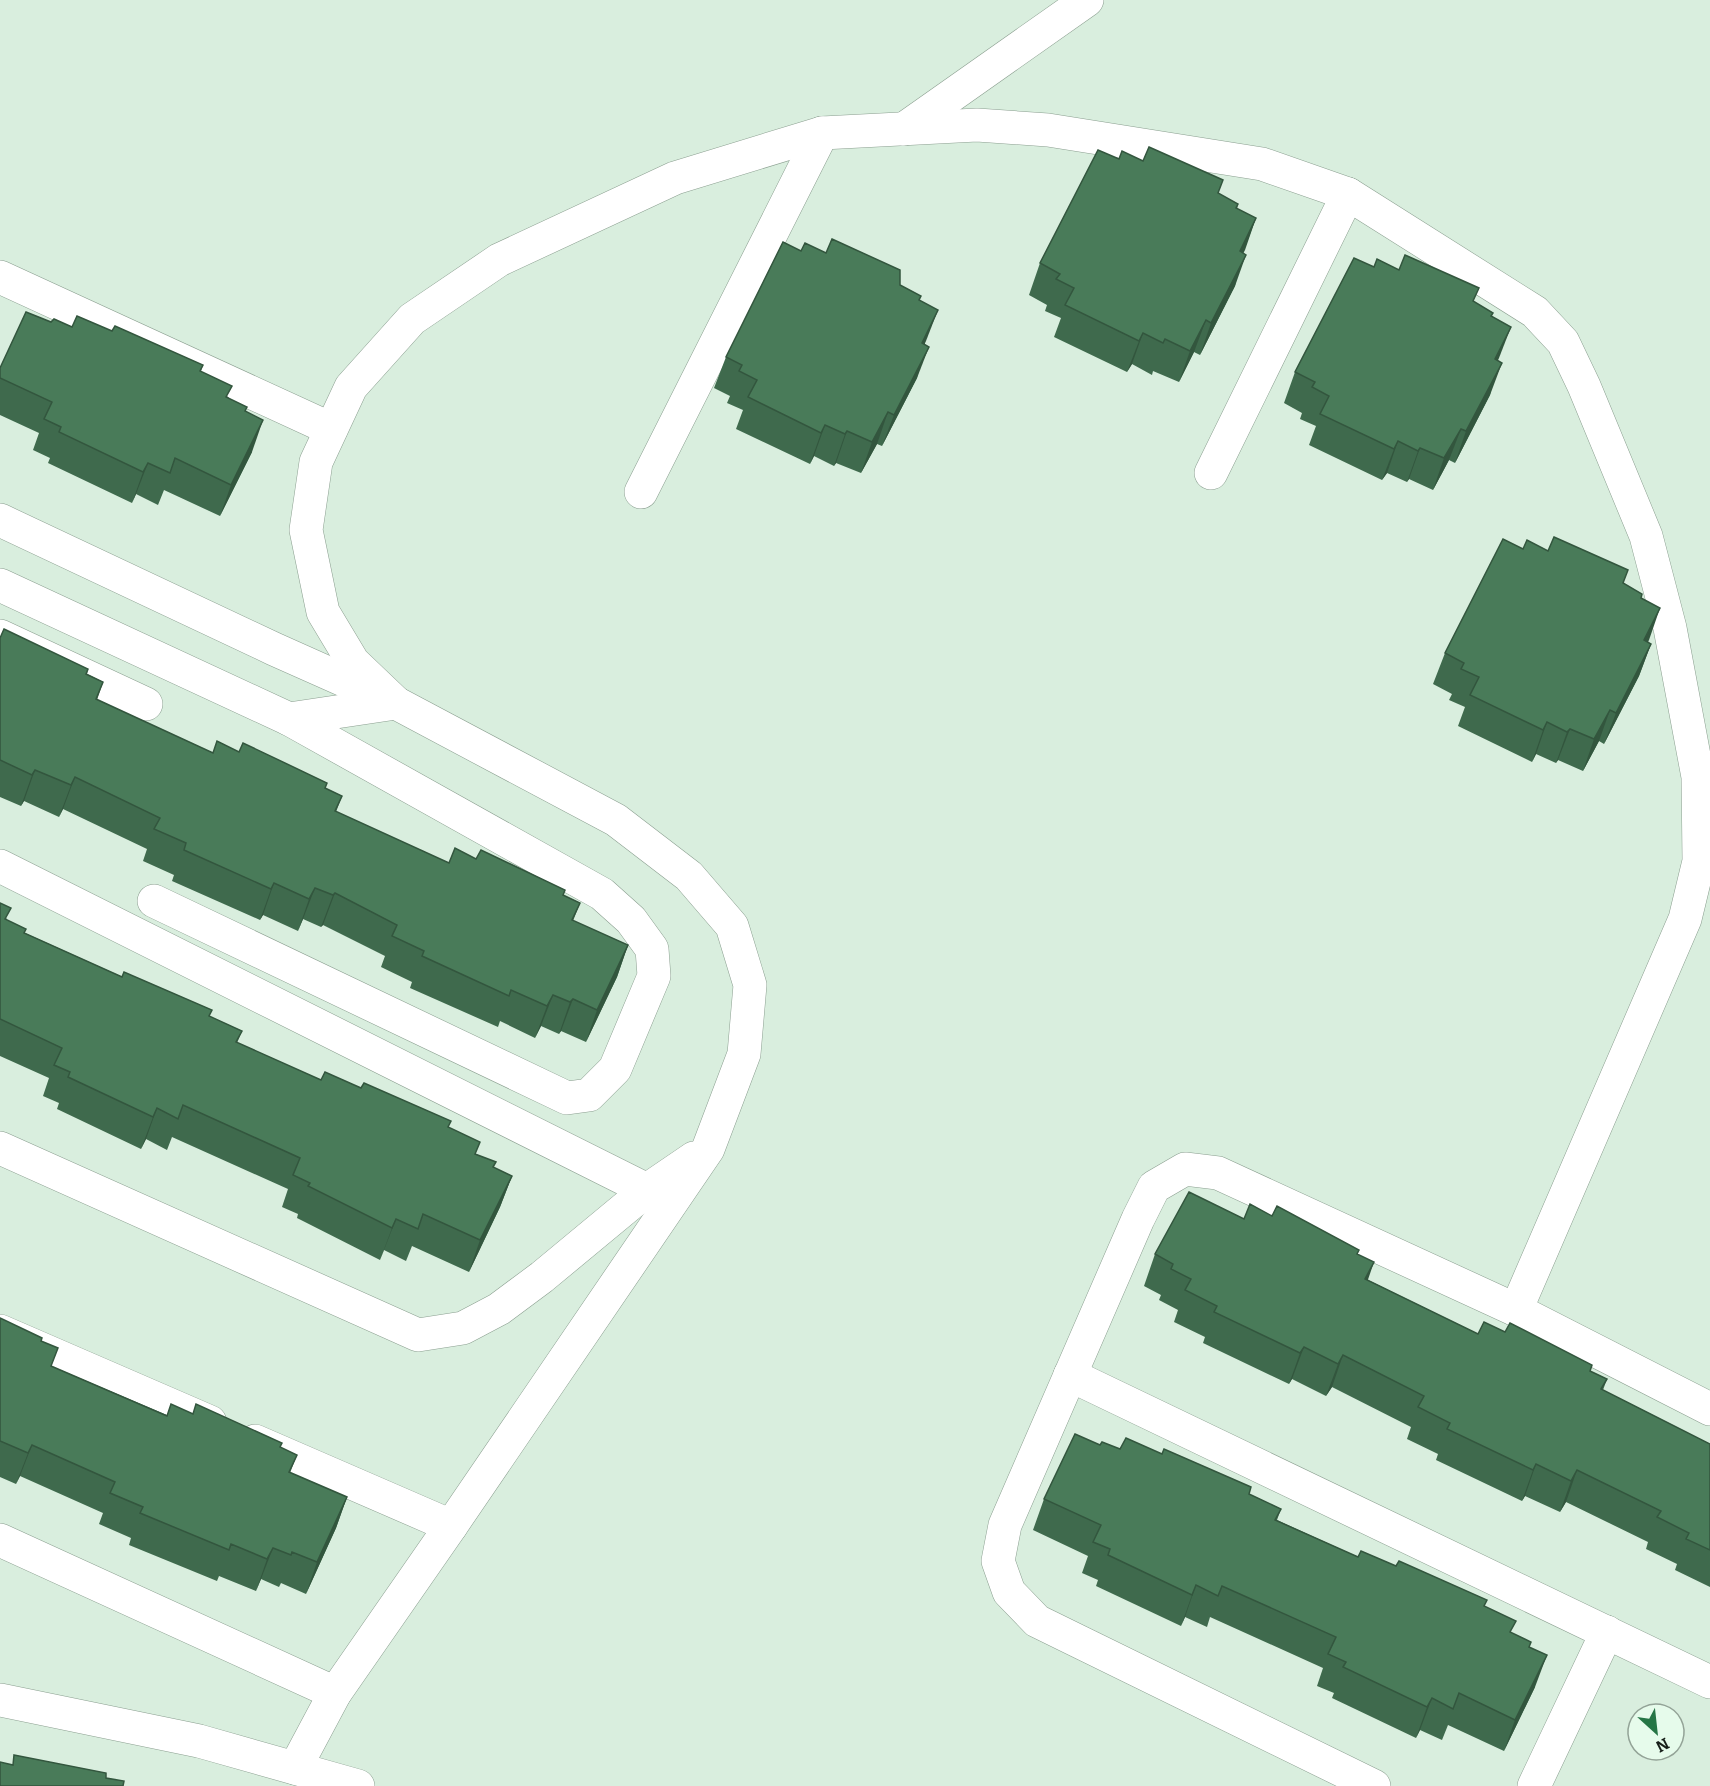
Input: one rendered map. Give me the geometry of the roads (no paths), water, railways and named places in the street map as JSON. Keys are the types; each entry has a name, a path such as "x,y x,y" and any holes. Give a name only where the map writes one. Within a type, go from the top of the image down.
{"street":[{"path":"904,129 1087,0"},
{"path":"396,703 353,662 323,612 306,530 316,462 351,387 412,320 499,260 675,178 822,133 977,125 1048,130 1262,164 1348,194 1535,312 1563,342 1584,386 1646,536 1670,628 1698,777 1699,861 1685,919 1516,1310"},
{"path":"641,492 822,133"},
{"path":"1211,473 1348,194"},
{"path":"0,277 331,429"},
{"path":"0,520 274,649 396,703 616,820 689,876 732,926 750,985 744,1054 708,1149 451,1526 334,1693 295,1768"},
{"path":"0,585 289,719 602,894 631,920 652,949 654,976 615,1070 589,1095 567,1098 154,902"},
{"path":"0,636 146,704"},
{"path":"289,719 396,703"},
{"path":"0,866 647,1190"},
{"path":"0,1149 418,1335 463,1329 499,1309 542,1277 647,1190 708,1149"},
{"path":"1374,1786 1037,1621 1009,1592 998,1561 1005,1525 1154,1187 1185,1169 1218,1173 1516,1310 1710,1409"},
{"path":"0,1331 451,1526"},
{"path":"1070,1375 1710,1682"},
{"path":"0,1540 334,1693"},
{"path":"1534,1786 1607,1632"},
{"path":"0,1700 199,1741 358,1786"}]}
